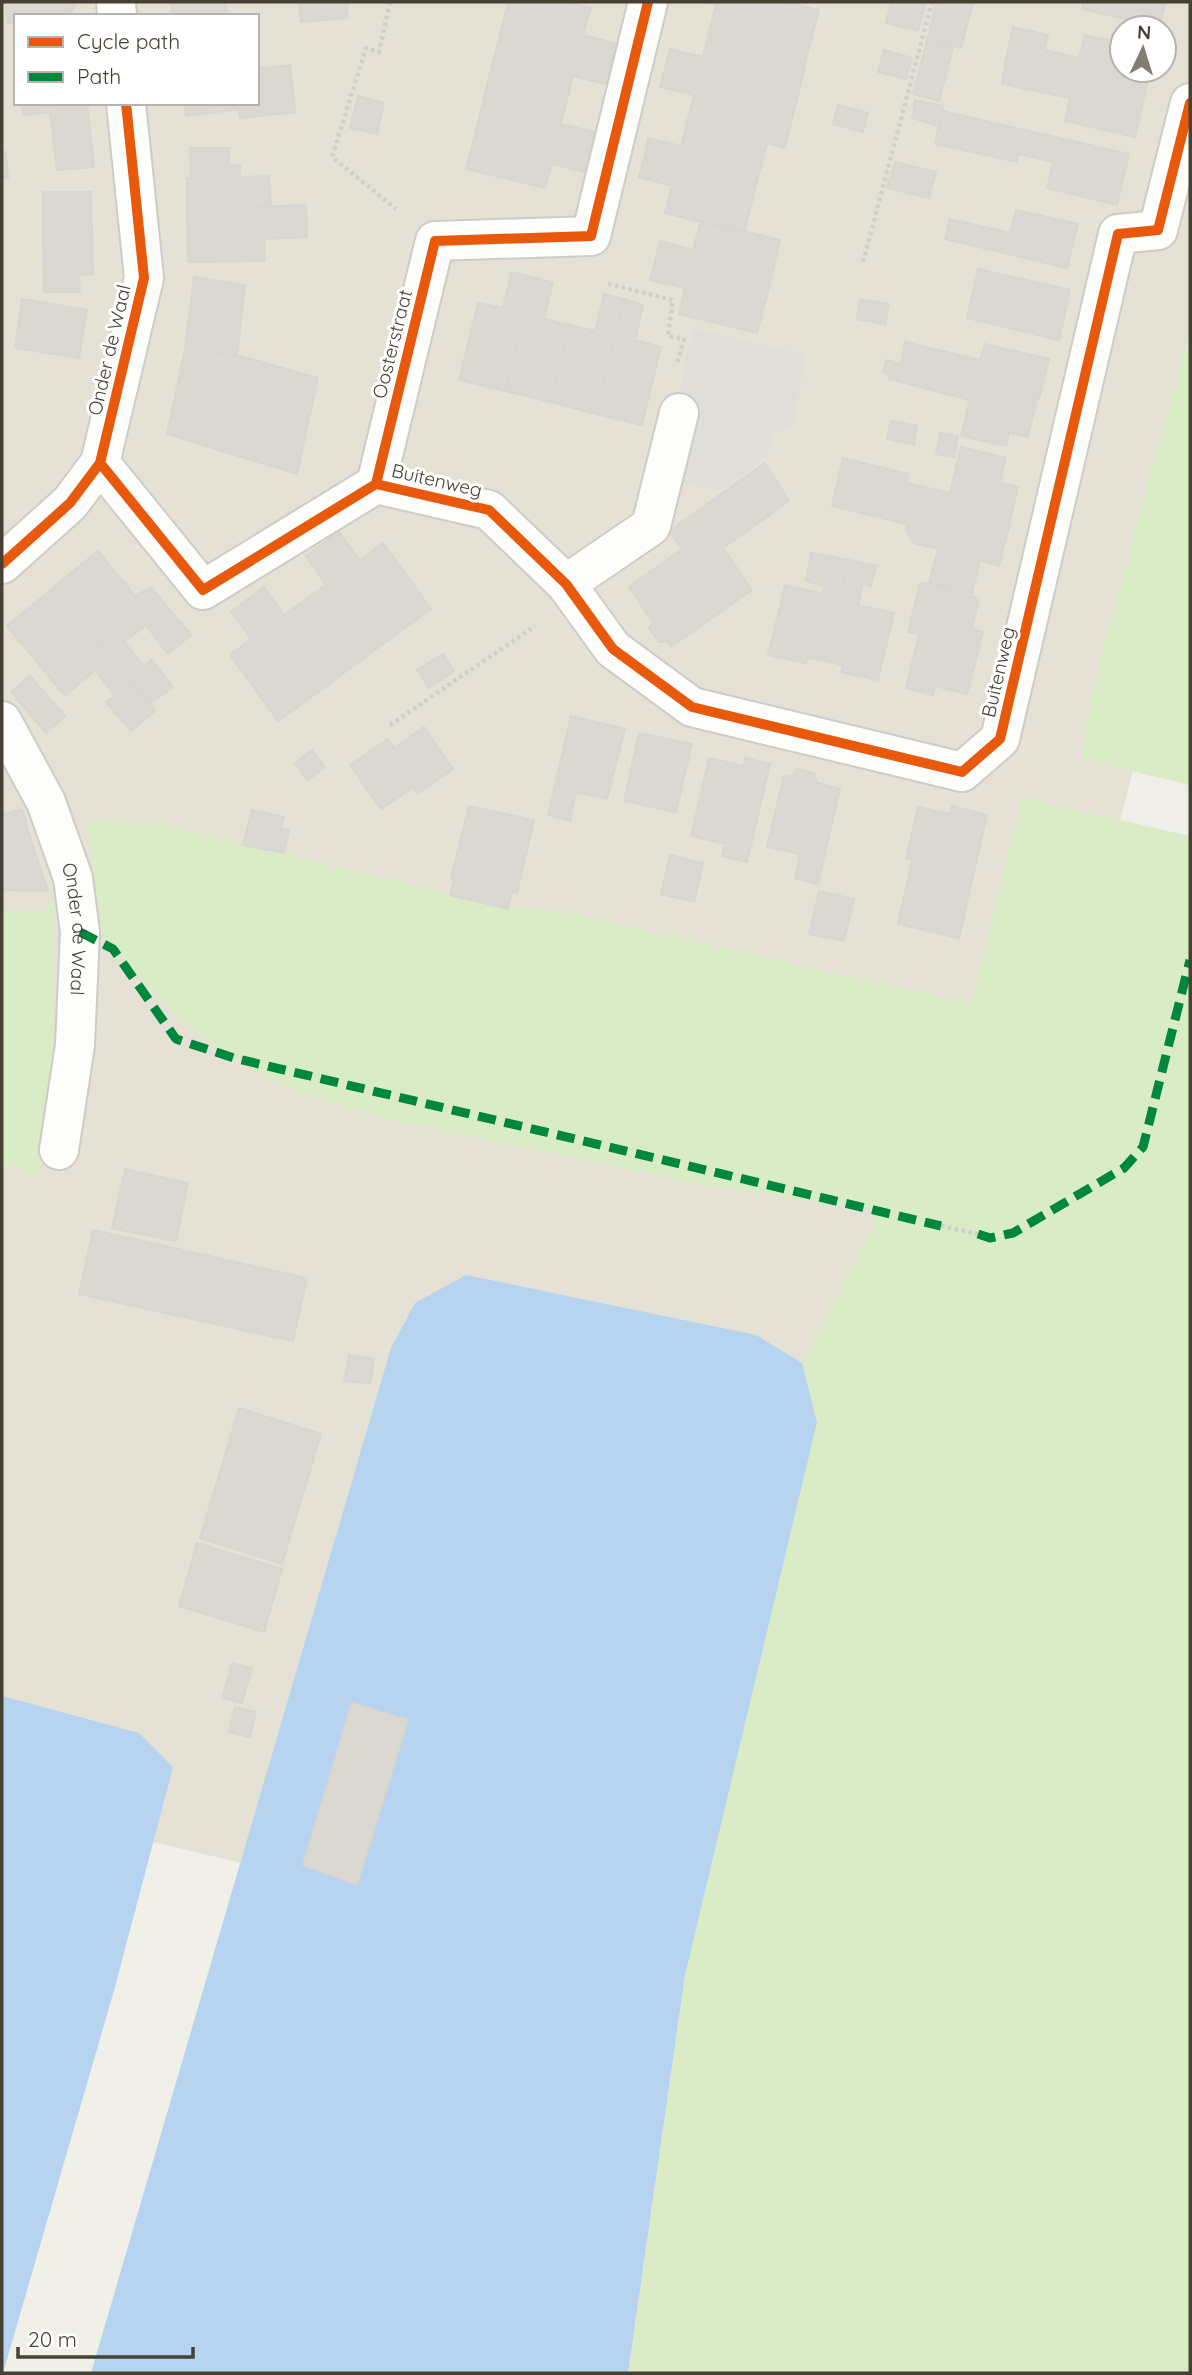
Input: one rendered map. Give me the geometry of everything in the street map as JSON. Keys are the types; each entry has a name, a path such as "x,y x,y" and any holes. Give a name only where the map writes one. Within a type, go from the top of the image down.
{"street":[{"path":"435,241 591,236 648,2"},
{"name":"Buitenweg","path":"376,484 489,510 571,591 613,649 692,707 962,772 1000,740 1118,234 1158,230 1190,103"},
{"name":"Onder de Waal","path":"2,564 69,503 100,463 144,278 126,105"},
{"name":"Oosterstraat","path":"376,484 435,241"},
{"path":"571,591 651,526 679,412"},
{"path":"100,463 203,590 376,484"},
{"name":"Onder de Waal","path":"2,721 46,802 73,878 80,932 75,1045 59,1150"}],"path":[{"path":"390,2 379,52 366,48 332,157 435,241"},
{"path":"863,262 932,2"},
{"path":"591,236 604,282 673,300 667,336 684,339 676,368"},
{"path":"390,725 571,591"},
{"path":"941,1226 978,1234"}],"shaded area":[{"path":"2,2 1190,2 1190,541 1131,779 809,1998 2,1806"},
{"path":"693,328 806,355 792,427 774,433 767,457 717,491 684,483 679,413 683,371"}],"green space":[{"path":"1190,329 1190,785 1081,759 1098,668"},
{"path":"1022,798 1190,836 1190,2373 628,2373 685,1975 817,1422 802,1363 880,1209 857,1208 705,1185 398,1122 300,1093 228,1057 176,1016 102,934 87,820 158,824 485,903 563,912 944,998 972,1000"},
{"path":"54,880 53,1073 39,1175 2,1163 2,910 47,911"}],"water":[{"path":"466,1275 756,1335 802,1363 817,1422 685,1975 628,2373 91,2373 391,1348 415,1303"},
{"path":"2,1696 139,1733 173,1767 115,1987 3,2373"}],"building":[{"path":"5,2 74,2 71,14 14,14 14,22 8,23"},
{"path":"171,2 225,2 227,14 173,14"},
{"path":"299,2 348,2 347,18 301,22"},
{"path":"508,2 566,2 591,8 583,35 617,44 611,64 500,35"},
{"path":"706,2 786,2 819,10 807,56 709,32 716,4"},
{"path":"891,2 926,2 918,31 886,23"},
{"path":"937,2 973,2 961,48 927,40"},
{"path":"1083,2 1166,2 1163,14 1108,15 1082,9"},
{"path":"1013,27 1048,35 1044,50 1079,58 1085,35 1108,40 1108,84 1147,84 1145,94 1005,63"},
{"path":"709,32 807,56 797,100 665,68 670,49 703,57"},
{"path":"500,35 611,64 606,84 573,76 567,100 488,81"},
{"path":"927,40 953,48 939,101 913,94"},
{"path":"884,50 912,58 906,79 878,72"},
{"path":"1005,63 1145,94 1135,137 1065,121 1070,98 1002,84"},
{"path":"290,65 295,112 240,118 238,109 186,116 185,105 259,105 259,69"},
{"path":"665,68 797,100 785,146 687,122 694,95 660,87"},
{"path":"488,81 567,100 561,124 594,132 588,153 478,123"},
{"path":"358,96 384,103 377,134 350,128"},
{"path":"915,100 943,106 939,126 912,118"},
{"path":"22,105 87,105 94,167 57,170 50,112 24,115"},
{"path":"838,105 868,113 863,132 833,124"},
{"path":"942,111 1129,154 1117,205 1047,188 1053,162 1019,154 1017,162 935,144"},
{"path":"687,122 785,146 785,148 767,143 756,186 644,158 648,138 681,146"},
{"path":"478,123 588,153 584,172 552,164 545,188 466,169"},
{"path":"190,148 229,148 229,165 240,165 240,177 269,176 271,206 187,210 187,178 191,178"},
{"path":"2,152 6,152 8,178 2,178"},
{"path":"644,158 756,186 744,233 665,213 672,186 639,177"},
{"path":"895,162 936,172 929,198 887,188"},
{"path":"43,192 91,192 92,232 43,233"},
{"path":"306,205 307,237 264,239 265,261 188,262 187,210"},
{"path":"1016,210 1078,224 1067,268 945,239 950,219 1010,233"},
{"path":"701,221 780,240 769,288 655,261 660,241 693,250"},
{"path":"92,232 93,274 79,275 80,292 44,292 43,233"},
{"path":"655,261 769,288 757,333 679,314 685,288 650,280"},
{"path":"978,269 1070,290 1059,340 967,318"},
{"path":"511,272 533,277 505,391 459,380 478,303 503,308"},
{"path":"194,277 245,285 237,356 185,349"},
{"path":"533,277 553,283 544,319 569,325 551,402 505,391"},
{"path":"604,294 624,299 596,414 551,402 569,325 595,331"},
{"path":"22,299 87,310 79,358 15,348"},
{"path":"624,299 643,305 635,340 661,347 642,425 596,414"},
{"path":"860,299 889,304 885,324 857,319"},
{"path":"905,342 980,360 985,344 1049,359 1039,399 901,364"},
{"path":"185,349 237,355 318,378 297,474 167,434"},
{"path":"886,360 1037,399 1028,437 1009,433 1006,446 961,436 970,400 889,379 890,375 883,372"},
{"path":"891,421 917,426 914,445 887,439"},
{"path":"940,433 958,436 954,457 936,454"},
{"path":"961,447 1006,458 1000,483 1018,487 1009,527 837,484 843,458 908,474 907,483 950,493"},
{"path":"765,463 789,501 723,548 752,590 671,647 667,642 659,642 649,628 653,622 629,587 682,549 669,531"},
{"path":"837,484 1009,527 999,566 980,560 972,593 929,583 938,549 914,543 906,531 907,524 832,506"},
{"path":"339,532 360,560 383,543 431,609 391,638 321,545"},
{"path":"321,545 391,638 353,666 305,600 326,585 306,556"},
{"path":"98,551 135,596 151,587 191,635 168,654 146,625 124,642 144,666 152,660 173,687 150,704 53,588"},
{"path":"811,553 849,560 825,661 808,657 806,663 768,655 785,585 823,594 825,586 806,581"},
{"path":"849,560 876,566 871,586 863,583 858,605 894,613 878,680 841,672 843,665 825,661"},
{"path":"920,583 972,593 971,596 979,598 972,629 983,632 967,694 935,686 933,695 906,688 919,634 908,632"},
{"path":"264,587 284,615 305,600 353,666 317,693 248,599"},
{"path":"53,588 155,711 131,731 106,702 115,696 95,670 65,696 7,626"},
{"path":"248,599 317,693 278,721 230,655 251,639 231,612"},
{"path":"443,654 454,671 429,688 417,670"},
{"path":"30,676 65,716 46,733 11,692"},
{"path":"571,716 625,729 607,799 576,792 570,821 548,815"},
{"path":"424,727 453,769 417,794 413,787 381,809 350,765 388,739 394,748"},
{"path":"639,733 692,744 676,812 624,801"},
{"path":"312,750 325,767 307,781 295,763"},
{"path":"709,758 744,766 745,758 770,764 747,862 722,856 725,844 691,836"},
{"path":"797,769 814,773 817,783 840,789 818,884 795,878 800,854 767,847 784,775 791,777"},
{"path":"469,806 534,820 517,893 512,892 508,909 450,895 454,878 451,878"},
{"path":"952,806 987,815 959,938 898,924 912,860 906,858 918,807 950,814"},
{"path":"22,809 48,891 2,890 2,815"},
{"path":"252,810 284,817 281,828 289,830 284,853 243,845"},
{"path":"670,855 703,863 694,902 661,894"},
{"path":"819,891 854,899 844,941 809,934"},
{"path":"125,1169 188,1183 176,1241 112,1228"},
{"path":"93,1230 307,1278 293,1341 79,1294"},
{"path":"349,1355 374,1359 370,1384 344,1381"},
{"path":"239,1408 321,1434 282,1564 200,1538"},
{"path":"197,1543 282,1569 264,1632 179,1606"},
{"path":"232,1663 252,1668 242,1703 222,1698"},
{"path":"352,1703 408,1720 357,1885 303,1865"},
{"path":"235,1707 256,1712 250,1737 229,1732"}],"marked path":[{"path":"80,932 113,949 176,1039 234,1058 941,1226"},
{"path":"978,1234 990,1238 1013,1233 1124,1168 1143,1147 1190,960"}],"cycle path":[{"path":"100,463 203,590 376,484 435,241 591,236 648,2"},
{"path":"376,484 489,510 566,584 613,649 692,707 962,772 1000,739 1118,234 1158,230 1190,103"},
{"path":"2,564 70,503 100,463 144,278 126,105"}]}
